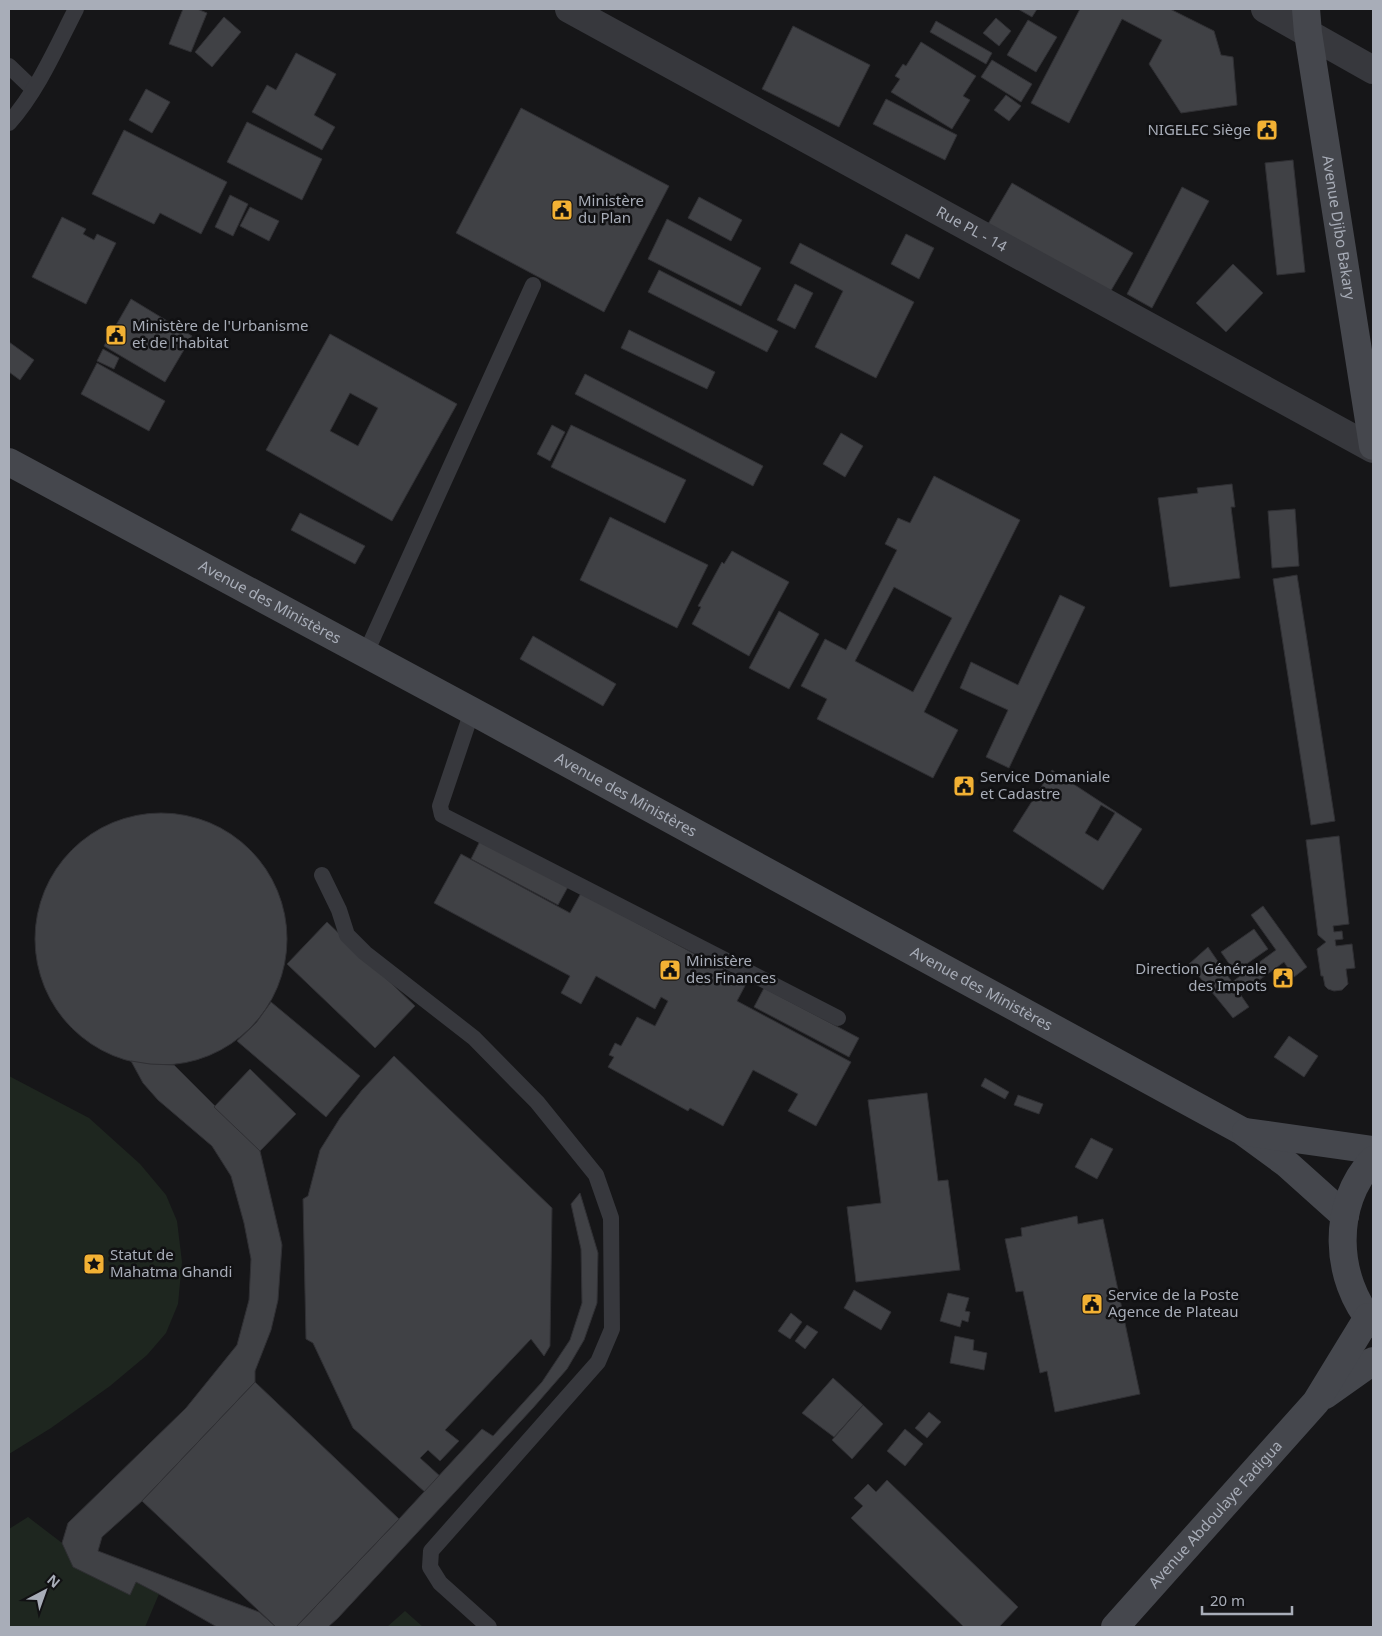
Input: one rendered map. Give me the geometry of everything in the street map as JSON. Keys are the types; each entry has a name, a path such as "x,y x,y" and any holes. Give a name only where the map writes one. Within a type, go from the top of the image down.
{"street":[{"name":"Rue PL - 14","path":"569,9 1373,448"},
{"path":"1265,9 1307,21 1373,70"},
{"name":"Avenue Djibo Bakary","path":"1307,21 1373,448"},
{"name":"Avenue des Ministères","path":"9,462 472,711 1242,1131 1287,1164 1345,1216"},
{"name":"Avenue des Ministères","path":"1242,1131 1373,1150"},
{"path":"1370,1320 1357,1301 1348,1281 1343,1259 1342,1238 1350,1198 1358,1180 1373,1160"},
{"name":"Avenue Abdoulaye Fadigua","path":"1115,1627 1316,1402 1370,1320"},
{"name":"Avenue Abdoulaye Fadigua","path":"1316,1402 1373,1361"}],"lane":[{"path":"9,123 23,107 46,69 76,9"},
{"path":"9,66 33,89"},
{"path":"365,655 533,285"},
{"path":"472,711 440,806 442,814 838,1018"},
{"path":"322,875 339,910 348,935 365,953 474,1038 537,1102 596,1175 611,1218 612,1329 598,1362 432,1551 430,1567 440,1583 489,1627"}],"shaded area":[{"path":"9,1076 89,1118 140,1164 166,1195 177,1221 182,1262 178,1304 166,1333 147,1355 110,1386 51,1428 9,1454"},
{"path":"28,1517 62,1543 73,1567 129,1594 136,1582 159,1594 145,1627 9,1627 9,1529"},
{"path":"405,1611 423,1627 387,1627"}],"building":[{"path":"183,9 197,9 207,13 191,52 169,44"},
{"path":"1018,9 1037,9 1032,17"},
{"path":"1080,9 1170,9 1214,31 1221,55 1233,57 1237,105 1181,113 1149,64 1162,40 1122,19 1069,123 1031,103"},
{"path":"224,17 241,32 212,67 195,52"},
{"path":"996,18 1011,31 999,46 983,33"},
{"path":"1028,20 1057,37 1036,72 1007,55"},
{"path":"936,21 992,53 986,64 930,32"},
{"path":"793,26 870,65 839,127 762,89"},
{"path":"921,42 976,76 963,96 970,100 952,129 891,92 900,79 895,76 903,64 906,66"},
{"path":"296,53 336,74 314,115 335,127 322,150 252,112 267,85 276,90"},
{"path":"992,60 1032,84 1021,102 981,77"},
{"path":"146,89 170,102 152,133 129,120"},
{"path":"1006,95 1021,106 1009,121 994,110"},
{"path":"886,99 957,135 945,160 873,124"},
{"name":"Ministère du Plan","path":"521,108 669,186 604,312 456,233"},
{"path":"247,122 322,159 302,200 227,162"},
{"path":"124,130 227,182 201,234 160,213 154,224 92,194"},
{"path":"1293,160 1305,272 1277,275 1265,163"},
{"path":"1012,183 1133,253 1109,294 988,224"},
{"path":"1182,187 1209,201 1152,308 1127,294"},
{"path":"230,195 248,204 233,236 215,227"},
{"path":"699,197 742,220 731,241 688,218"},
{"path":"250,207 279,221 269,241 240,226"},
{"path":"62,217 86,229 83,234 94,240 97,234 116,243 86,304 32,277"},
{"path":"667,219 761,268 741,306 648,259"},
{"path":"906,234 934,248 919,279 891,264"},
{"path":"800,243 914,302 876,378 815,347 843,291 790,263"},
{"path":"1233,264 1263,293 1226,332 1196,303"},
{"path":"659,270 778,331 767,352 648,292"},
{"path":"795,284 813,293 795,329 777,320"},
{"path":"131,299 192,336 165,382 104,346"},
{"path":"629,330 715,372 707,389 621,348"},
{"path":"330,334 457,404 392,521 266,450","holes":["350,393 378,408 358,446 330,431"]},
{"path":"9,342 34,360 20,380 9,372"},
{"path":"103,349 119,358 114,369 97,361"},
{"path":"97,363 165,401 149,431 81,394"},
{"path":"585,374 763,466 753,486 575,394"},
{"path":"552,425 565,432 550,461 537,454"},
{"path":"571,425 686,480 665,523 551,467"},
{"path":"841,433 863,446 845,477 823,464"},
{"path":"934,476 1020,520 924,712 958,730 933,778 817,719 827,699 801,686 825,639 846,650 897,550 885,544 898,518 910,523","holes":["894,587 952,618 913,692 855,661"]},
{"path":"1232,484 1235,507 1231,507 1240,578 1170,587 1158,498 1198,493 1197,488"},
{"path":"1295,509 1299,566 1272,568 1268,511"},
{"path":"300,513 365,546 355,564 291,530"},
{"path":"610,517 708,565 677,628 580,580"},
{"path":"732,551 789,582 749,656 692,624 701,607 698,606 722,562 724,564"},
{"path":"1297,575 1335,821 1311,825 1273,579"},
{"path":"1060,595 1085,607 1009,768 986,757 1008,710 960,688 971,662 1018,685"},
{"path":"779,611 819,634 789,689 749,668"},
{"path":"533,636 616,684 603,706 520,659"},
{"path":"1052,770 1142,829 1103,890 1013,831","holes":["1101,805 1115,813 1098,841 1085,833"]},
{"path":"161,813 186,815 209,822 231,834 250,850 266,869 278,891 285,914 287,939 285,964 278,987 266,1009 250,1028 231,1044 209,1056 186,1063 161,1065 136,1063 113,1056 91,1044 72,1028 56,1009 44,987 37,964 35,939 37,914 44,891 56,869 72,850 91,834 113,822 136,815"},
{"path":"1339,836 1349,924 1333,926 1334,932 1342,931 1343,939 1335,940 1336,946 1352,944 1355,968 1346,969 1348,984 1342,990 1334,991 1325,986 1323,976 1321,976 1317,949 1326,942 1318,935 1306,840"},
{"path":"481,839 569,885 558,905 471,859"},
{"path":"461,854 570,913 581,893 747,982 737,1001 851,1062 816,1126 788,1111 798,1094 753,1070 723,1126 690,1108 688,1111 608,1067 614,1057 609,1055 615,1043 621,1046 637,1017 655,1026 668,1001 661,997 655,1009 596,976 581,1004 561,993 570,976 434,903"},
{"path":"1263,906 1307,967 1294,977 1284,962 1240,994 1249,1007 1233,1018 1189,964 1208,947 1232,982 1276,950 1251,915"},
{"path":"327,922 415,1006 375,1048 287,964"},
{"path":"1254,929 1268,949 1235,972 1221,952"},
{"path":"764,988 859,1038 849,1057 754,1007"},
{"path":"271,1002 360,1076 326,1117 237,1041 256,1023"},
{"path":"1289,1036 1318,1056 1304,1077 1274,1057"},
{"path":"394,1056 552,1208 550,1346 544,1356 531,1339 445,1430 459,1441 440,1461 428,1450 420,1458 441,1477 426,1493 353,1428 313,1343 306,1339 303,1199 308,1196 320,1150 340,1118 362,1090"},
{"path":"131,1061 174,1065 260,1151 282,1245 278,1300 271,1330 255,1371 255,1382 142,1501 102,1537 98,1551 259,1612 276,1627 217,1627 136,1582 130,1595 73,1567 62,1543 68,1523 186,1408 237,1345 249,1300 251,1259 244,1223 231,1176 212,1146 158,1100 143,1083"},
{"path":"250,1069 296,1114 260,1151 214,1107"},
{"path":"985,1078 1009,1092 1005,1099 981,1086"},
{"path":"927,1093 938,1181 948,1180 960,1270 856,1282 847,1207 881,1203 868,1100"},
{"path":"1018,1095 1043,1104 1039,1114 1014,1105"},
{"path":"1091,1138 1113,1149 1097,1179 1075,1167"},
{"path":"580,1193 598,1253 597,1303 584,1340 567,1369 338,1618 328,1627 296,1627 482,1429 493,1436 542,1382 570,1340 582,1303 581,1249 571,1204"},
{"path":"1077,1216 1078,1224 1103,1219 1140,1394 1055,1412 1047,1371 1040,1373 1023,1291 1016,1292 1005,1239 1022,1236 1021,1228"},
{"path":"854,1290 891,1312 881,1330 844,1308"},
{"path":"948,1293 969,1298 965,1311 970,1312 968,1322 962,1320 960,1327 940,1321"},
{"path":"791,1313 802,1322 790,1339 778,1331"},
{"path":"807,1325 818,1332 805,1349 795,1341"},
{"path":"955,1336 974,1340 973,1350 987,1353 984,1370 950,1363"},
{"path":"833,1378 863,1405 834,1437 802,1413"},
{"path":"255,1382 399,1519 296,1627 276,1627 142,1501"},
{"path":"863,1405 883,1424 852,1459 832,1440"},
{"path":"929,1412 941,1422 927,1438 915,1428"},
{"path":"905,1429 923,1444 905,1466 887,1451"},
{"path":"887,1480 1018,1607 999,1627 964,1627 851,1518 863,1506 854,1498 868,1484 876,1492"}],"place":[{"name":"NIGELEC Siège","path":"1267,130"},
{"name":"Ministère du Plan","path":"562,210"},
{"name":"Ministère de l'Urbanisme et de l'habitat","path":"116,335"},
{"name":"Service Domaniale et Cadastre","path":"964,786"},
{"name":"Ministère des Finances","path":"670,970"},
{"name":"Direction Générale des Impots","path":"1283,978"},
{"name":"Statut de Mahatma Ghandi","path":"94,1264"},
{"name":"Service de la Poste Agence de Plateau","path":"1092,1304"}]}
